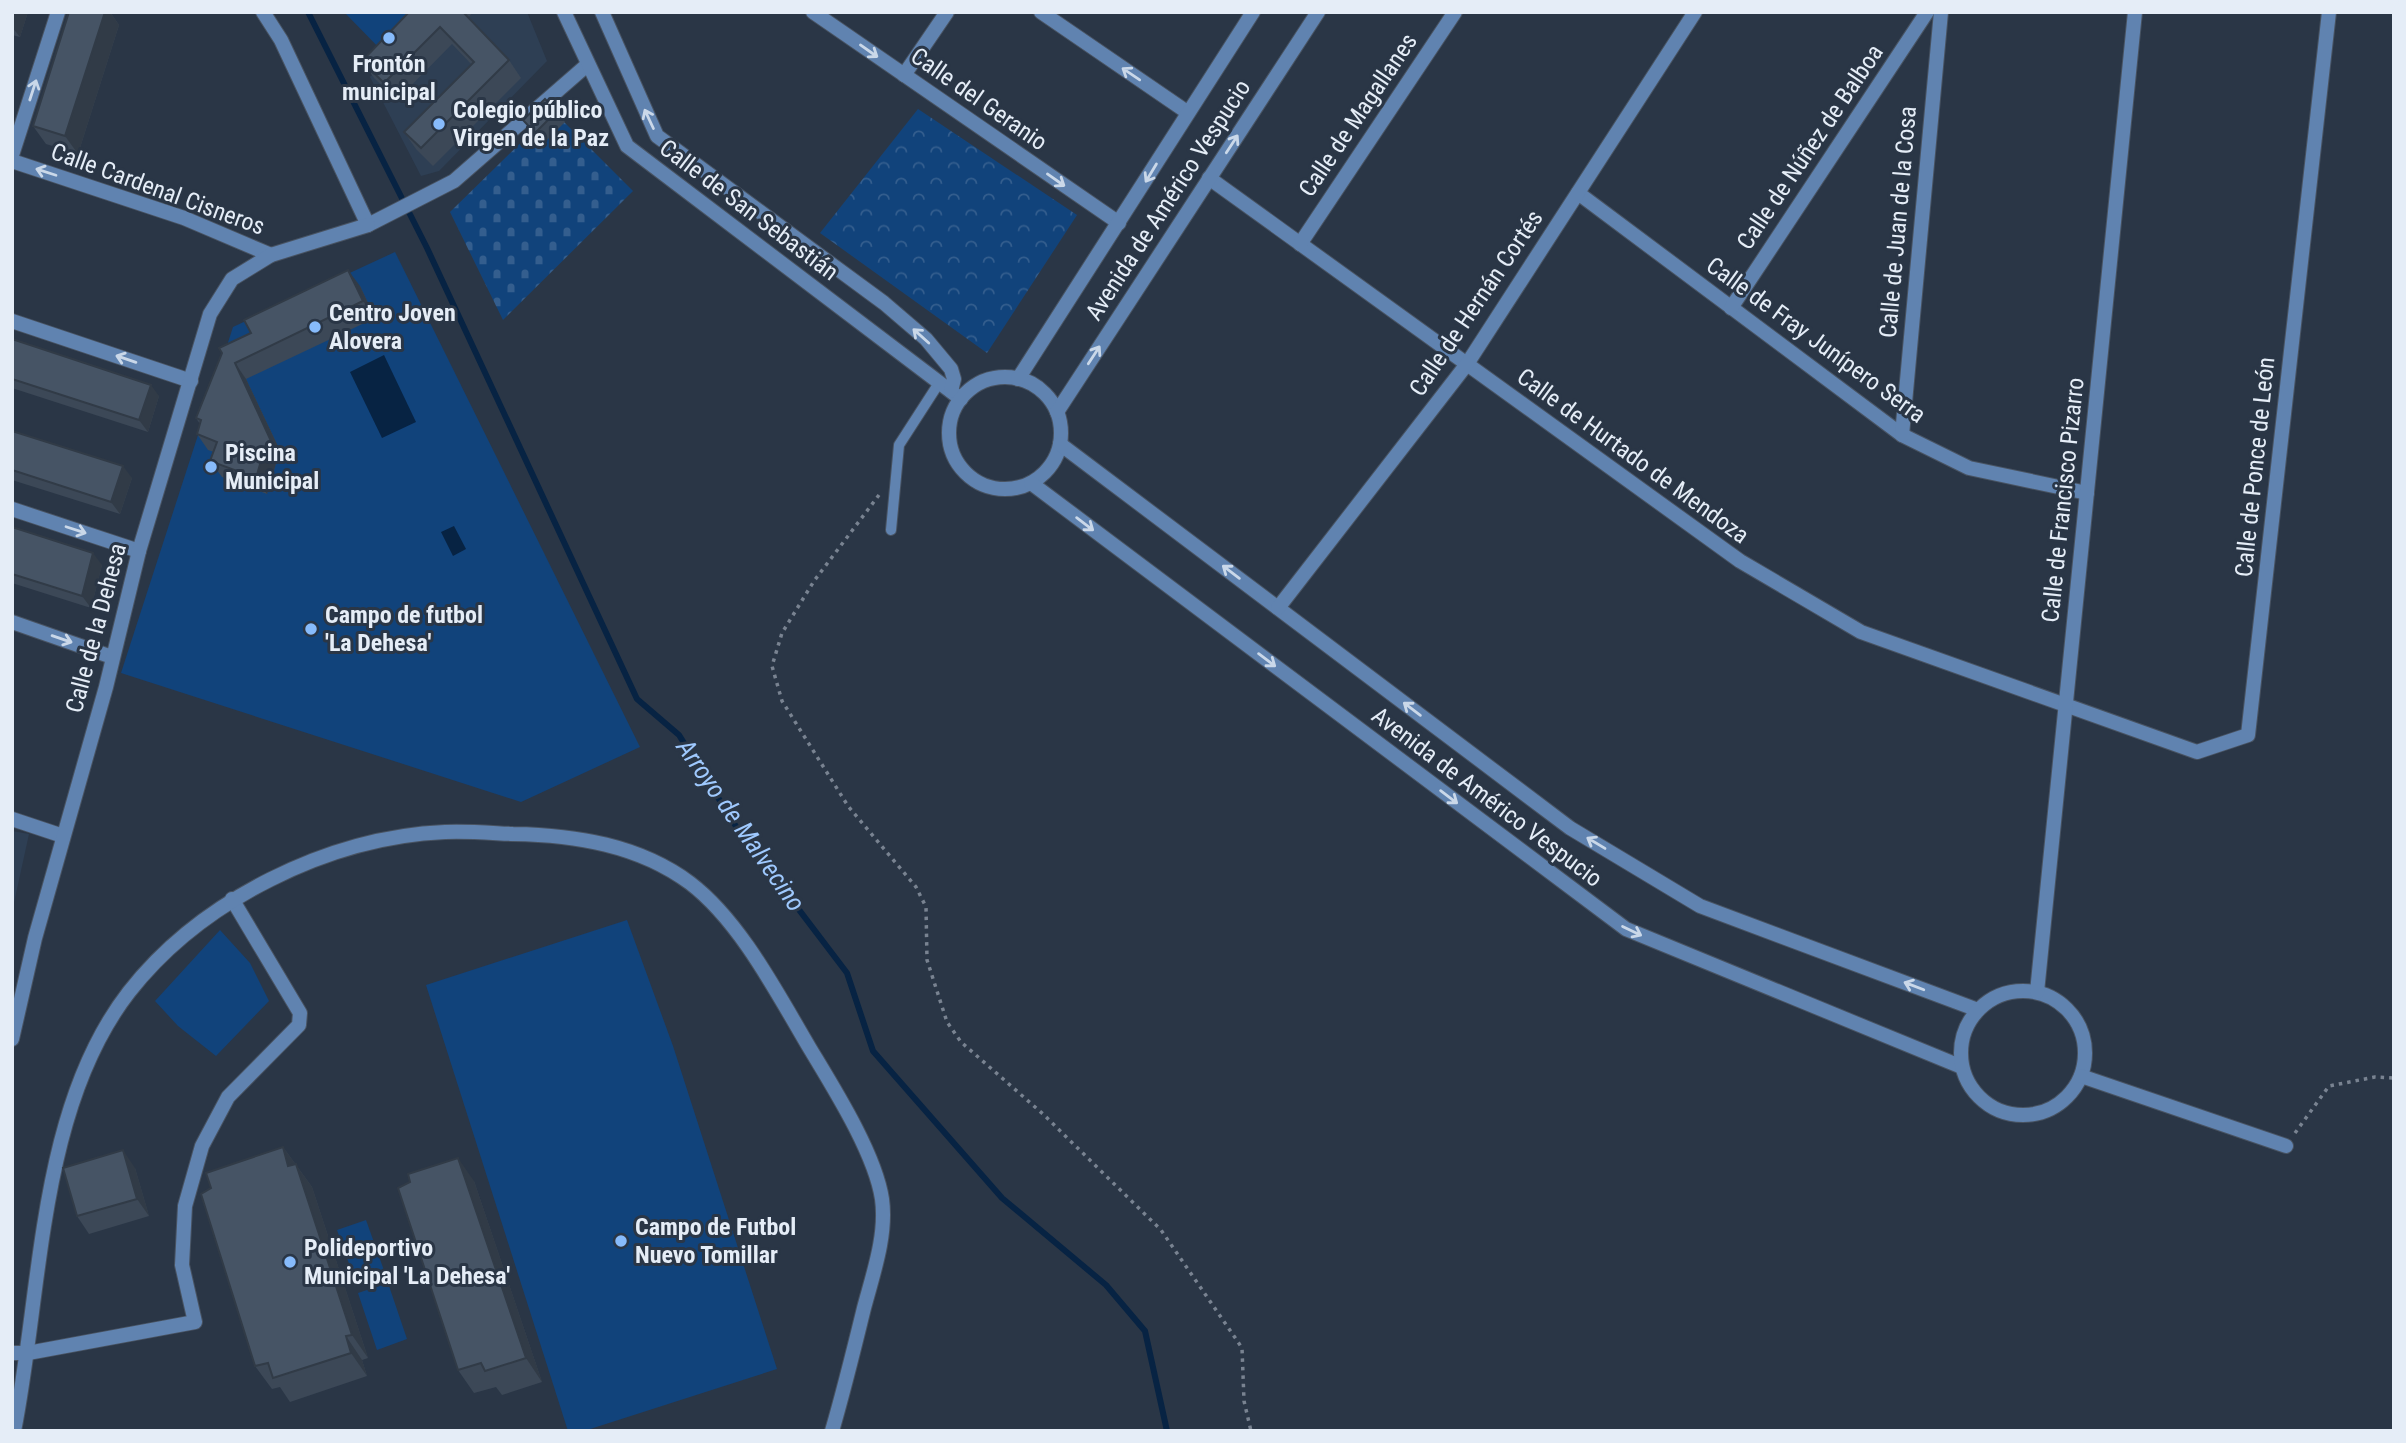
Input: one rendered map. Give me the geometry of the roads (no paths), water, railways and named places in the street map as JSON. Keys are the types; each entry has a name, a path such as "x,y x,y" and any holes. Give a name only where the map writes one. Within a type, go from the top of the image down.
{"street":[{"path":"12,155 58,12"},
{"path":"263,12 281,40 368,225"},
{"name":"Calle de San Sebastián","path":"564,12 627,146 950,391"},
{"path":"602,12 657,136 884,303 926,339 951,369 954,379 950,391 952,414 949,430 951,447 962,468 982,484 998,489 1015,488 1031,483 1054,460 1060,444 1061,428 1057,412 1041,390 1018,379 986,380 950,391"},
{"name":"Calle del Geranio","path":"813,12 1119,223"},
{"path":"904,75 947,12"},
{"path":"1041,12 1187,112"},
{"name":"Avenida de Américo Vespucio","path":"1018,379 1187,112 1254,12"},
{"name":"Avenida de Américo Vespucio","path":"1057,412 1318,12"},
{"name":"Calle de Magallanes","path":"1300,244 1455,12"},
{"name":"Calle de Hernán Cortés","path":"1278,608 1467,365 1695,12"},
{"name":"Calle de Núñez de Balboa","path":"1731,308 1927,12"},
{"name":"Calle de Juan de la Cosa","path":"1902,435 1941,12"},
{"name":"Calle de Francisco Pizarro","path":"2037,992 2135,12"},
{"name":"Calle de Ponce de León","path":"2066,707 2197,751 2248,735 2329,12"},
{"name":"Calle Cardenal Cisneros","path":"12,161 184,218 271,255 368,225 431,195 454,181 587,65"},
{"name":"Calle de Hurtado de Mendoza","path":"1209,178 1740,561 1861,632 2066,707"},
{"name":"Calle de Fray Junípero Serra","path":"1578,193 1902,435 1969,468 2087,493"},
{"name":"Calle de la Dehesa","path":"12,1039 139,551 210,314 232,279 271,255"},
{"path":"12,321 191,381"},
{"name":"Avenida de Américo Vespucio","path":"1060,444 1570,828 1700,906 1978,1010"},
{"name":"Avenida de Américo Vespucio","path":"1031,483 1626,929 1962,1067"},
{"path":"12,509 139,551"},
{"path":"12,622 113,657"},
{"path":"12,819 63,836"},
{"path":"14,1431 28,1353 38,1259 60,1144 87,1067 129,992 189,932 232,899 323,856 392,839 444,832 546,835 606,844 647,857 691,884 729,922 782,1003 837,1094 876,1176 882,1203 878,1253 832,1431"},
{"path":"12,1353 28,1353 195,1322 182,1265 185,1206 202,1146 228,1097 299,1025 300,1013 232,899"},
{"path":"2037,992 2057,1001 2072,1015 2082,1034 2085,1055 2081,1076 2071,1093 2056,1106 2038,1113 2018,1115 1999,1110 1982,1100 1969,1085 1962,1067 1961,1047 1966,1028 1978,1010 2006,994 2037,992"},
{"path":"2081,1076 2286,1146"}],"lane":[{"path":"891,530 899,445 950,391"}],"waterway":[{"name":"Arroyo de Malvecino","path":"308,12 427,248 637,699 679,735 737,828 847,973 873,1051 1002,1198 1106,1285 1145,1331 1167,1431"}],"place":[{"name":"Frontón municipal","path":"389,38"},
{"name":"Colegio público Virgen de la Paz","path":"439,124"},
{"name":"Centro Joven Alovera","path":"315,327"},
{"name":"Piscina Municipal","path":"211,467"},
{"name":"Campo de futbol 'La Dehesa'","path":"311,629"},
{"name":"Campo de Futbol Nuevo Tomillar","path":"621,1241"},
{"name":"Polideportivo Municipal 'La Dehesa'","path":"290,1262"}]}
